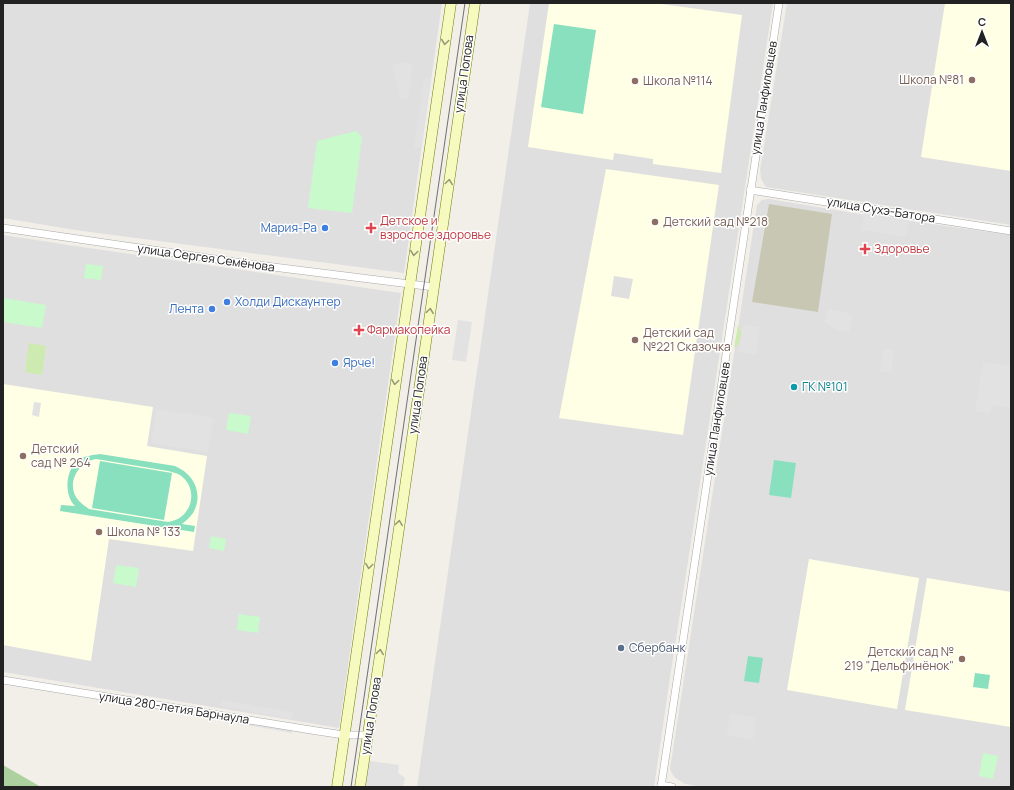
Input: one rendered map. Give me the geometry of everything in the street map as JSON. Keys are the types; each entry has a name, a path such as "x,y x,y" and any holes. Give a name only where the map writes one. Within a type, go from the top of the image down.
{"main road":[{"name":"улица Попова","path":"337,787 450,3"},
{"name":"улица Попова","path":"360,787 475,3"}],"street":[{"name":"улица Панфиловцев","path":"661,786 779,3"},
{"name":"улица Сухэ-Батора","path":"750,190 1011,231"},
{"name":"улица Сергея Семёнова","path":"3,228 249,264 434,287"},
{"name":"улица 280-летия Барнаула","path":"3,680 344,735 368,735"},
{"path":"661,786 672,787"}],"shaded area":[{"path":"3,3 442,3 404,273 75,230 3,218"},
{"path":"530,3 773,3 654,787 417,787"},
{"name":"Школа №114","path":"549,3 654,3 742,15 721,173 653,164 653,159 614,153 613,160 528,147"},
{"path":"787,3 1011,3 1011,225 766,187 761,179 760,170"},
{"name":"Школа №81","path":"945,3 1011,3 1011,171 921,157"},
{"path":"398,63 413,63 408,99 401,99 392,65"},
{"path":"431,77 421,148 414,147 424,79"},
{"path":"606,169 719,185 683,435 559,418","holes":["614,276 633,279 629,299 611,296"]},
{"path":"769,199 860,214 1011,235 1011,787 703,787 685,784 674,777 670,769 757,205 762,200"},
{"path":"769,204 832,214 818,312 752,302"},
{"path":"864,213 909,220 906,237 861,230"},
{"path":"3,235 401,293 339,728 3,672"},
{"path":"827,309 852,314 849,332 837,330 825,322"},
{"path":"458,320 472,322 466,362 452,360"},
{"path":"743,324 760,327 756,354 739,352"},
{"path":"883,349 894,350 891,373 880,371"},
{"path":"983,362 1011,366 1011,408 992,405 990,413 975,411"},
{"name":"Школа № 133","path":"3,384 153,407 147,446 207,456 193,551 109,539 91,661 3,645"},
{"path":"34,402 41,403 39,417 32,415"},
{"path":"157,409 213,418 208,452 151,443"},
{"path":"809,559 919,578 897,709 787,690"},
{"name":"Детский сад № 219 \"Дельфинёнок\"","path":"927,578 1011,592 1011,727 905,710"},
{"path":"222,700 293,713 291,719 221,706"},
{"path":"197,710 293,727 292,733 196,716"},
{"path":"730,713 756,718 753,739 727,735"},
{"path":"369,761 399,765 398,773 405,778 403,787 365,787"}],"green space":[{"path":"554,24 596,30 583,114 541,107"},
{"path":"356,131 362,137 352,213 308,208 317,141"},
{"path":"86,264 103,266 101,280 84,278"},
{"path":"3,298 46,305 42,328 3,322"},
{"path":"738,325 741,332 739,344 734,348"},
{"path":"29,343 46,346 42,375 25,372"},
{"path":"229,413 251,416 248,434 226,430"},
{"path":"100,454 175,466 187,474 195,485 198,499 193,513 182,524 195,526 194,532 60,511 61,505 75,506 71,501 68,490 68,476 70,470 78,460","holes":["96,459 179,474 186,481 190,488 191,495 188,510 176,520 168,522 89,509 79,501 73,489 73,482 79,470 89,461"]},
{"path":"774,460 796,463 791,498 769,495"},
{"path":"100,461 172,473 164,520 92,508"},
{"path":"211,536 226,539 224,551 209,548"},
{"path":"116,565 139,568 136,587 113,583"},
{"path":"239,614 260,617 258,633 237,630"},
{"path":"748,656 763,658 759,683 744,681"},
{"path":"975,673 990,675 988,689 973,687"},
{"path":"983,753 998,756 993,779 979,776"},
{"path":"3,765 41,787 3,787"}],"tram line":[{"path":"351,787 465,3"}],"place":[{"name":"Школа №81","path":"972,80"},
{"name":"Школа №114","path":"635,81"},
{"name":"Детский сад №218","path":"655,222"},
{"name":"Мария-Ра","path":"325,228"},
{"name":"Детское и взрослое здоровье","path":"371,228"},
{"name":"Здоровье","path":"865,249"},
{"name":"Холди Дискаунтер","path":"227,302"},
{"name":"Лента","path":"212,309"},
{"name":"Фармакопейка","path":"359,330"},
{"name":"Детский сад №221 Сказочка","path":"635,340"},
{"name":"Ярче!","path":"335,363"},
{"name":"ГК №101","path":"794,387"},
{"name":"Детский сад № 264","path":"23,456"},
{"name":"Школа № 133","path":"99,532"},
{"name":"Сбербанк","path":"621,648"},
{"name":"Детский сад № 219 \"Дельфинёнок\"","path":"962,659"}]}
